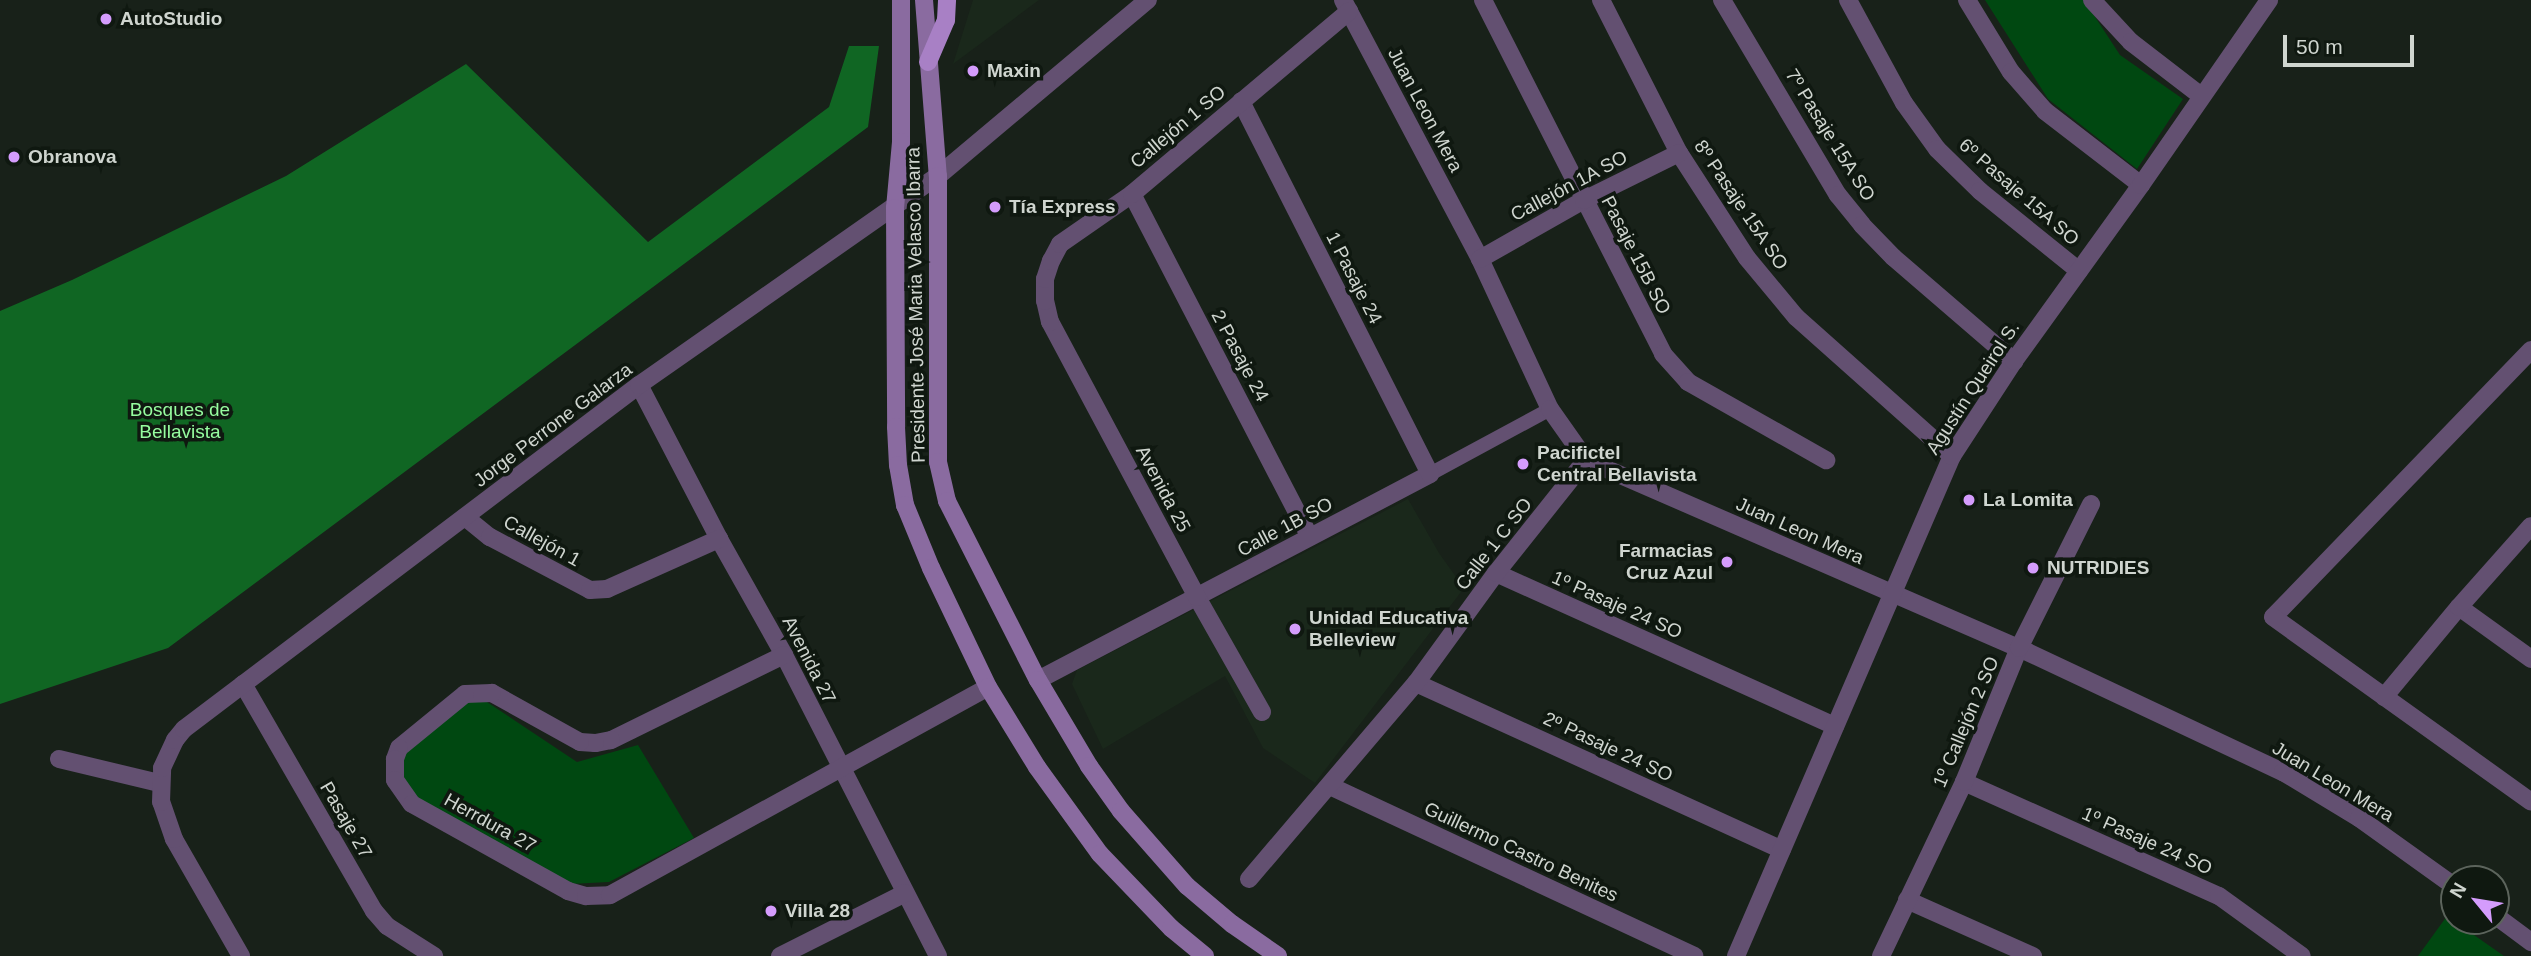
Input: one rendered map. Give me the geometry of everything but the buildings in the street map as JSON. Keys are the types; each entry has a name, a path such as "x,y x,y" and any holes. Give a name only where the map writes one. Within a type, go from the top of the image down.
{"main road":[{"name":"Presidente José Maria Velasco Ibarra","path":"901,0 901,142 895,208 897,439 905,505 931,568 989,687 1037,767 1100,854 1171,928 1205,956"},
{"name":"Presidente José Maria Velasco Ibarra","path":"924,0 938,176 937,462 947,501 1038,680 1089,766 1158,855 1210,907 1278,956"},
{"path":"928,62 946,20 947,0"}],"street":[{"name":"Jorge Perrone Galarza","path":"159,783 162,768 174,740 243,684 639,385 938,176 1148,0"},
{"name":"Pasaje 15B SO","path":"1483,0 1662,354 1688,382 1826,460"},
{"name":"8º Pasaje 15A SO","path":"1601,0 1679,153 1747,258 1796,317 1952,456"},
{"name":"7º Pasaje 15A SO","path":"1722,0 1838,195 1862,225 1893,257 2014,361"},
{"name":"6º Pasaje 15A SO","path":"1847,0 1904,103 1937,149 1980,191 2079,271"},
{"path":"1967,0 2011,72 2045,111 2141,186"},
{"path":"2092,0 2131,42 2201,96"},
{"name":"Agustín Queirol S.","path":"1736,956 1952,456 2014,361 2141,186 2261,3"},
{"name":"Callejón 1 SO","path":"1045,279 1060,244 1132,194 1346,6"},
{"name":"Juan Leon Mera","path":"1346,6 1480,258 1550,409 1586,460 2019,648 2283,772 2359,818 2440,876"},
{"name":"1 Pasaje 24","path":"1241,101 1430,474"},
{"name":"Callejón 1A SO","path":"1480,258 1584,200 1679,153"},
{"name":"2 Pasaje 24","path":"1132,194 1310,537"},
{"name":"Avenida 25","path":"1045,279 1045,301 1050,321 1197,597 1262,712"},
{"path":"2531,350 2273,617 2531,802"},
{"name":"Avenida 27","path":"639,385 719,539 784,655 938,956"},
{"name":"Calle 1B SO","path":"1038,680 1550,409"},
{"name":"Calle 1 C SO","path":"1249,879 1416,683 1496,573 1586,460"},
{"name":"1º Callejón 2 SO","path":"1881,956 1964,782 2019,648 2091,505"},
{"name":"Callejón 1","path":"465,517 490,537 590,590 607,589 719,539"},
{"path":"2384,697 2531,526"},
{"name":"1º Pasaje 24 SO","path":"1496,573 1835,726"},
{"path":"2459,607 2531,659"},
{"name":"Herrdura 27","path":"784,655 611,740 595,743 580,742 492,693 465,694 399,748 395,759 395,780 412,804 568,891 586,896 610,895 989,687"},
{"name":"2º Pasaje 24 SO","path":"1416,683 1782,850"},
{"name":"Pasaje 27","path":"243,684 374,911 387,926 434,956"},
{"path":"59,759 159,783 174,839 241,956"},
{"name":"1º Pasaje 24 SO","path":"1964,782 2219,896 2302,956"},
{"name":"Guillermo Castro Benites","path":"1330,786 1694,956"},
{"path":"780,956 905,893"},
{"path":"1907,900 2032,956"},
{"path":"2510,926 2531,942"}],"shaded area":[{"path":"973,0 1039,0 953,64"},
{"name":"Unidad Educativa Belleview","path":"1408,499 1439,553 1464,588 1315,783 1263,748 1225,676 1103,749 1072,684 1077,670"}],"green space":[{"path":"1985,0 2084,0 2120,55 2183,99 2137,169 2048,99"},
{"name":"Bosques de Bellavista","path":"849,46 879,46 868,127 168,648 0,704 0,311 72,280 286,176 466,64 648,242 829,107"},
{"path":"484,700 577,762 638,745 694,838 609,882 570,884 418,803 401,777 404,752 467,701"},
{"path":"2440,926 2440,935 2474,935 2504,956 2418,956"}],"place":[{"name":"AutoStudio","path":"106,19"},
{"name":"Maxin","path":"973,71"},
{"name":"Obranova","path":"14,157"},
{"name":"Tía Express","path":"995,207"},
{"name":"Pacifictel Central Bellavista","path":"1523,464"},
{"name":"La Lomita","path":"1969,500"},
{"name":"Farmacias Cruz Azul","path":"1727,562"},
{"name":"NUTRIDIES","path":"2033,568"},
{"name":"Unidad Educativa Belleview","path":"1295,629"},
{"name":"Villa 28","path":"771,911"}]}
